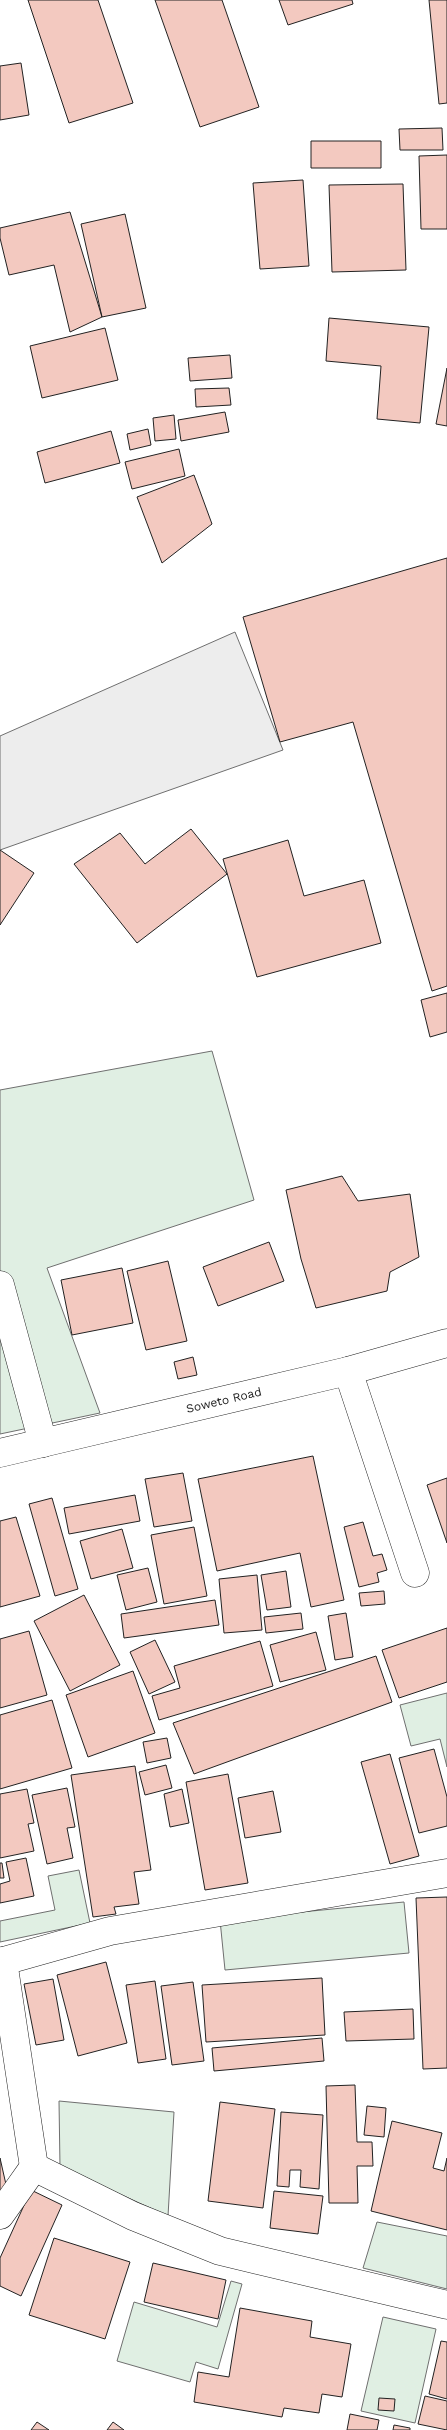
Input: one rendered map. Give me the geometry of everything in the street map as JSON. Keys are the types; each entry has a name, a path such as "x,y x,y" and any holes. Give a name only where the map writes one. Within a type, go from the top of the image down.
{"street":[{"path":"0,1285 11,1366 43,1442"},
{"name":"Soweto Road","path":"0,1453 348,1371 447,1343"},
{"path":"348,1371 415,1574"},
{"path":"0,2215 34,2167 1,1961 110,1931 447,1872"},
{"path":"34,2167 133,2216 220,2251 447,2306"}],"green space":[{"path":"212,1051 254,1200 47,1268 100,1413 0,1434 0,1090"},
{"path":"447,1693 447,1767 440,1739 411,1746 400,1705"},
{"path":"79,1870 90,1923 0,1942 0,1921 55,1910 48,1876"},
{"path":"404,1902 409,1953 225,1970 220,1920"},
{"path":"59,2101 174,2112 168,2216 60,2167"},
{"path":"377,2222 447,2236 447,2289 363,2268"},
{"path":"231,2281 242,2284 218,2369 196,2362 190,2382 117,2361 134,2302 217,2327"},
{"path":"383,2317 436,2329 415,2423 361,2411"}],"shaded area":[{"path":"235,632 283,750 0,850 0,736"}],"building":[{"path":"28,0 98,0 133,103 69,123"},
{"path":"155,0 222,0 259,107 200,127"},
{"path":"279,0 352,0 353,4 288,25"},
{"path":"429,0 447,0 447,103 439,104"},
{"path":"21,63 29,115 0,120 0,66"},
{"path":"442,128 443,150 400,150 399,129"},
{"path":"311,141 381,141 381,168 311,168"},
{"path":"447,155 447,229 421,229 419,156"},
{"path":"303,180 309,266 260,269 253,183"},
{"path":"403,184 406,270 332,272 329,185"},
{"path":"70,212 102,317 70,332 54,265 9,275 0,238 0,228"},
{"path":"125,214 146,308 102,317 81,224"},
{"path":"329,318 429,327 420,423 377,419 381,366 326,361"},
{"path":"105,328 118,380 42,398 30,346"},
{"path":"230,355 232,378 190,381 188,358"},
{"path":"447,368 447,426 436,424"},
{"path":"229,388 231,405 196,407 195,389"},
{"path":"225,412 229,432 181,441 178,420"},
{"path":"174,415 176,439 155,441 153,418"},
{"path":"148,429 151,445 130,450 127,434"},
{"path":"111,431 120,463 45,483 37,452"},
{"path":"179,449 185,476 132,489 125,462"},
{"path":"194,475 212,524 162,563 137,497"},
{"path":"447,558 447,986 432,991 353,722 280,742 243,617"},
{"path":"191,829 227,874 137,943 74,864 120,833 145,864"},
{"path":"288,840 304,896 364,880 381,943 257,977 223,859"},
{"path":"0,850 34,873 0,925"},
{"path":"447,993 447,1032 430,1037 421,1000"},
{"path":"342,1176 358,1201 410,1194 419,1257 390,1272 387,1291 316,1308 301,1259 286,1190"},
{"path":"269,1242 284,1281 218,1306 203,1267"},
{"path":"168,1261 187,1341 146,1350 127,1271"},
{"path":"122,1268 133,1323 72,1335 61,1280"},
{"path":"193,1357 197,1375 178,1379 174,1362"},
{"path":"313,1456 344,1600 311,1607 300,1553 217,1571 198,1479"},
{"path":"183,1473 192,1521 154,1527 145,1479"},
{"path":"447,1478 447,1543 427,1485"},
{"path":"135,1495 140,1521 69,1534 64,1508"},
{"path":"52,1498 78,1589 55,1596 29,1504"},
{"path":"16,1517 40,1596 0,1607 0,1521"},
{"path":"363,1522 373,1556 382,1554 387,1570 377,1573 379,1582 359,1587 344,1527"},
{"path":"194,1527 207,1596 164,1604 151,1535"},
{"path":"122,1529 133,1568 91,1579 80,1541"},
{"path":"148,1568 157,1602 126,1610 117,1575"},
{"path":"286,1571 291,1607 267,1610 261,1575"},
{"path":"257,1575 262,1630 224,1633 219,1579"},
{"path":"384,1591 385,1604 361,1606 359,1593"},
{"path":"84,1595 120,1665 70,1691 34,1621"},
{"path":"215,1600 219,1625 124,1638 121,1614"},
{"path":"301,1613 303,1629 266,1633 264,1617"},
{"path":"346,1613 353,1657 335,1660 328,1616"},
{"path":"447,1628 447,1682 399,1698 382,1650"},
{"path":"29,1631 47,1695 0,1708 0,1639"},
{"path":"316,1632 326,1670 280,1682 270,1645"},
{"path":"155,1640 175,1682 149,1694 130,1652"},
{"path":"260,1641 273,1686 159,1720 152,1696 180,1688 174,1666"},
{"path":"376,1656 392,1702 194,1774 173,1723"},
{"path":"133,1671 155,1733 88,1757 66,1695"},
{"path":"52,1700 72,1768 0,1789 0,1715"},
{"path":"167,1738 171,1758 147,1763 143,1742"},
{"path":"434,1749 447,1797 447,1826 419,1833 399,1758"},
{"path":"390,1754 419,1856 390,1864 361,1762"},
{"path":"166,1765 172,1788 145,1795 139,1772"},
{"path":"135,1766 151,1870 134,1872 139,1904 114,1907 116,1914 93,1917 71,1775"},
{"path":"228,1774 248,1883 205,1890 186,1782"},
{"path":"67,1788 75,1827 67,1828 73,1858 47,1864 32,1795"},
{"path":"27,1789 34,1823 28,1824 34,1851 0,1858 0,1794"},
{"path":"182,1789 189,1823 170,1827 164,1794"},
{"path":"273,1791 281,1832 245,1838 238,1798"},
{"path":"26,1858 34,1896 0,1903 0,1884 10,1881 6,1862"},
{"path":"0,1863 2,1863 4,1878 0,1878"},
{"path":"447,1897 447,2068 423,2069 416,1898"},
{"path":"106,1962 127,2043 78,2056 57,1975"},
{"path":"322,1978 325,2035 206,2042 202,1985"},
{"path":"53,1979 64,2040 36,2045 24,1984"},
{"path":"155,1981 166,2059 138,2063 126,1985"},
{"path":"193,1982 204,2061 172,2065 161,1986"},
{"path":"413,2009 414,2039 346,2041 344,2012"},
{"path":"322,2038 324,2061 214,2071 212,2048"},
{"path":"355,2085 357,2142 372,2142 373,2166 357,2166 358,2203 329,2203 326,2086"},
{"path":"220,2102 275,2109 263,2208 208,2201"},
{"path":"367,2106 386,2108 384,2137 364,2135"},
{"path":"281,2112 323,2115 319,2189 300,2187 301,2170 290,2170 289,2187 277,2186"},
{"path":"392,2121 442,2133 433,2168 444,2171 447,2158 447,2230 371,2211"},
{"path":"0,2158 7,2189 0,2191"},
{"path":"31,2190 62,2205 21,2296 0,2286 0,2258"},
{"path":"274,2191 323,2196 318,2234 270,2228"},
{"path":"54,2238 130,2262 105,2339 29,2315"},
{"path":"153,2263 226,2280 218,2319 144,2302"},
{"path":"240,2308 312,2321 310,2337 351,2344 342,2397 322,2394 319,2413 284,2408 282,2417 194,2402 198,2372 229,2377"},
{"path":"441,2341 447,2342 447,2399 429,2394"},
{"path":"425,2396 447,2401 447,2430 418,2424"},
{"path":"379,2398 395,2399 394,2411 378,2410"},
{"path":"350,2414 379,2420 377,2430 347,2430"},
{"path":"37,2422 49,2430 31,2430"},
{"path":"113,2422 124,2430 107,2430"},
{"path":"394,2425 410,2428 410,2430 393,2430"}]}
